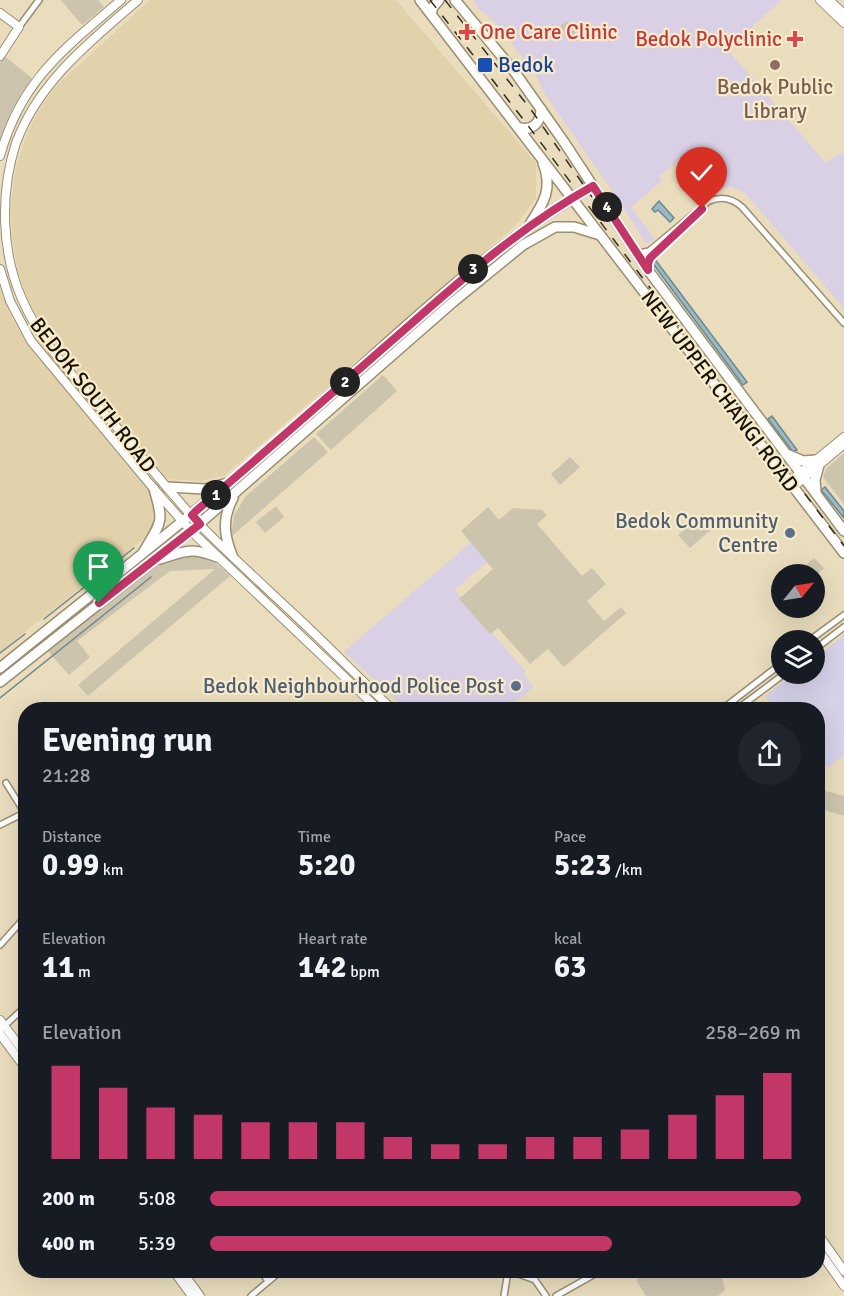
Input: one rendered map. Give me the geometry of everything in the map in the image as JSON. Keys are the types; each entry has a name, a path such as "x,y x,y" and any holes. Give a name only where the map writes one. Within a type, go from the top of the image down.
{"main road":[{"path":"0,156 19,107 38,77 61,52 121,0"},
{"name":"BEDOK SOUTH ROAD","path":"138,0 70,60 47,86 22,129 10,163 5,220 8,254 16,284 34,323 54,352 167,487 200,524 385,702"},
{"name":"NEW UPPER CHANGI ROAD","path":"420,0 844,553"},
{"path":"431,14 439,0"},
{"name":"NEW UPPER CHANGI ROAD","path":"455,0 542,109 648,270 844,531"},
{"path":"820,0 844,23"},
{"path":"829,0 844,14"},
{"path":"0,13 19,27 0,56"},
{"path":"520,128 534,126 541,117 542,109"},
{"path":"526,228 545,201 548,191 546,170 540,154"},
{"path":"0,668 192,515 446,292 526,228 593,186"},
{"path":"0,682 200,524 453,302 523,245 555,227 574,227 600,236"},
{"name":"BEDOK SOUTH ROAD","path":"0,269 10,301 31,341 154,489 191,531 371,702"},
{"path":"817,496 815,480 818,463 844,437"},
{"path":"790,485 844,444"},
{"path":"787,454 803,461 818,463"},
{"path":"167,487 205,489 230,482"},
{"path":"232,555 226,542 225,518 239,488"},
{"path":"142,556 158,528 161,516 154,489"},
{"path":"155,560 191,550 200,550 218,557"},
{"path":"1,1028 18,1046"},
{"path":"1,1028 18,1056"},
{"path":"825,1244 844,1271"},
{"path":"825,1260 844,1286"},
{"path":"179,1278 192,1296"},
{"path":"187,1278 200,1296"}],"street":[{"path":"19,27 39,0"},
{"path":"637,253 649,251 713,200 731,199 744,209 844,322"},
{"path":"648,270 650,258 708,204 724,200 744,209"},
{"path":"824,630 844,615"},
{"path":"825,642 844,627"},
{"path":"731,702 771,671"},
{"path":"747,702 771,684"},
{"path":"6,783 18,803"},
{"path":"0,825 18,817"},
{"path":"0,945 18,925"},
{"path":"1,1028 18,1013"},
{"path":"251,1296 272,1278"},
{"path":"504,1296 507,1278"},
{"path":"533,1278 546,1296"},
{"path":"556,1296 588,1278"}],"shaded area":[{"path":"61,0 98,0 104,7 82,25"},
{"path":"150,0 396,0 536,163 536,198 518,223 224,476 200,481 166,479 49,337 29,303 18,271 12,239 11,204 16,166 29,129 40,108 57,85"},
{"path":"473,0 782,0 727,49 825,162 844,152 844,308 745,193 730,186 713,193 682,157 659,177 662,181 631,207 655,239 646,244 620,202 544,93 537,77 495,22 479,9"},
{"path":"567,21 573,26 577,37 569,39 560,26"},
{"path":"3,55 33,79 14,109 0,145 0,59"},
{"path":"0,288 12,318 27,343 150,491 157,518 149,535 0,651"},
{"path":"383,375 397,391 331,450 316,434"},
{"path":"314,437 328,452 231,537 234,515 246,496"},
{"path":"844,453 844,504 823,477 826,469"},
{"path":"570,457 580,467 560,485 551,474"},
{"path":"276,506 284,517 265,533 256,522"},
{"path":"488,507 499,520 513,508 542,510 547,515 537,524 582,576 592,568 606,584 587,601 604,621 621,607 626,613 564,667 548,649 530,664 498,628 490,634 459,599 493,569 461,531"},
{"path":"703,514 714,527 690,548 678,535"},
{"path":"472,541 489,560 455,590 526,672 523,674 534,687 516,702 398,702 344,652"},
{"path":"191,555 213,561 230,576 88,696 78,685 215,569 170,571 77,641 90,657 69,675 48,651 158,564"},
{"path":"814,558 820,564 807,564"},
{"path":"844,635 844,755 828,768 825,764 825,702 771,702 765,696 781,684 825,684 825,650"},
{"path":"825,791 844,796 844,816 825,810"},
{"path":"638,1278 722,1278 725,1290 718,1296 646,1296 636,1280"}],"water":[{"path":"659,201 674,218 670,222 658,210 655,212 652,209"},
{"path":"654,258 747,382 743,385 651,261"},
{"path":"772,416 797,450 793,452 768,419"},
{"path":"825,487 844,511 844,518 821,490"}],"waterway":[{"path":"44,619 134,548"},
{"path":"0,698 151,577"},
{"path":"0,653 25,634"}],"railway":[{"path":"430,0 523,119 844,546"},
{"path":"445,0 532,111 592,197"}],"place":[{"name":"One Care Clinic","path":"467,32"},
{"name":"Bedok Polyclinic","path":"795,39"},
{"name":"Bedok","path":"485,65"},
{"name":"Bedok Public Library","path":"775,65"},
{"name":"Bedok Community Centre","path":"790,533"},
{"name":"Bedok Neighbourhood Police Post","path":"516,686"}],"route":[{"path":"99,603 200,524 192,515 197,510 446,292 526,228 561,205 593,186 648,270 650,258 702,209"}]}
